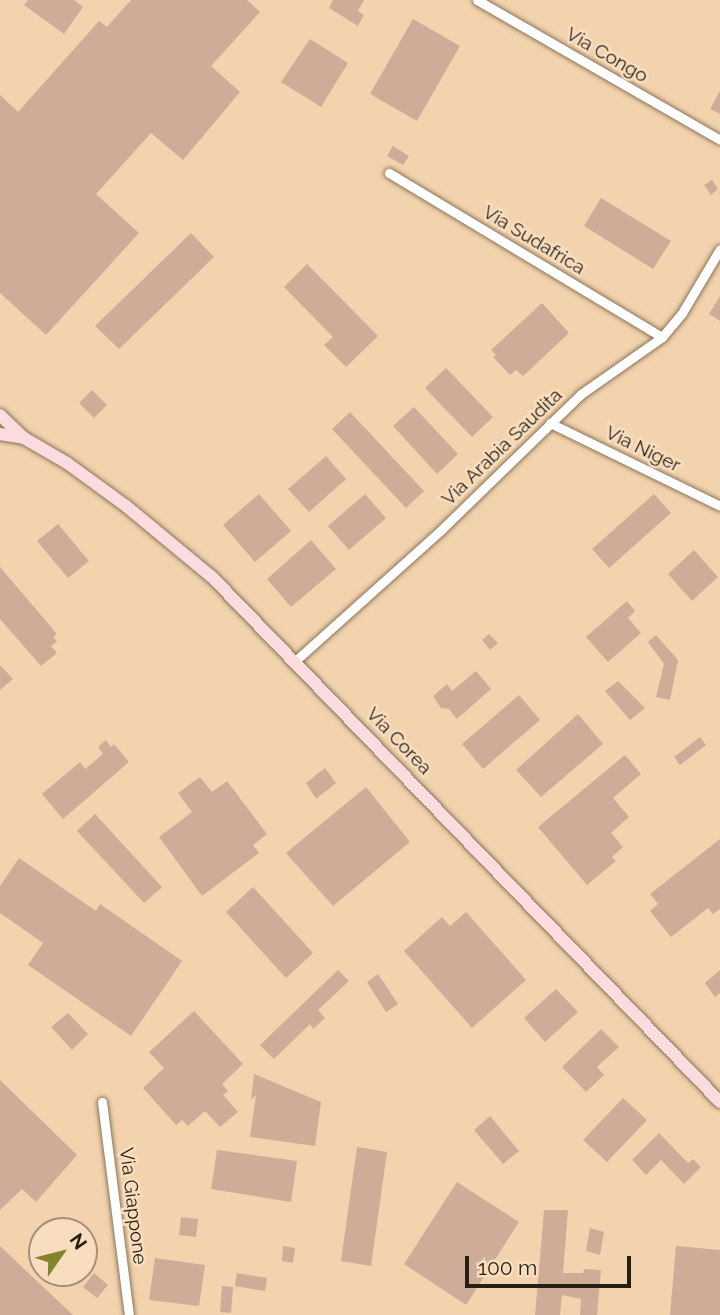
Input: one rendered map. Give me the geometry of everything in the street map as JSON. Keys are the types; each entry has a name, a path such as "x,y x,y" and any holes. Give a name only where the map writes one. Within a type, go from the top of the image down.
{"street":[{"name":"Via Congo","path":"477,0 720,140"},
{"name":"Via Sudafrica","path":"389,173 662,337"},
{"name":"Via Arabia Saudita","path":"294,662 441,530 550,423 606,374 662,337 682,313 720,250"},
{"path":"0,415 24,438"},
{"name":"Via Niger","path":"550,423 720,506"},
{"path":"0,434 24,438"},
{"name":"Via Corea","path":"24,438 67,463 186,552 720,1102"},
{"name":"Via Giappone","path":"102,1102 129,1315"}],"shaded area":[{"path":"0,0 720,0 720,1315 0,1315"}],"building":[{"path":"28,0 74,0 83,7 64,34 24,5"},
{"path":"131,0 247,0 260,12 211,66 240,92 183,160 151,133 96,194 139,233 46,335 0,293 0,95 18,112 99,21 107,27"},
{"path":"333,0 364,0 358,11 364,15 358,26 329,8"},
{"path":"413,19 460,46 417,121 370,94"},
{"path":"310,39 348,63 321,107 281,82"},
{"path":"720,91 720,114 710,109"},
{"path":"393,146 409,156 403,165 387,156"},
{"path":"712,180 718,189 711,195 704,185"},
{"path":"601,198 671,241 653,269 584,226"},
{"path":"191,233 214,257 119,349 95,326"},
{"path":"307,264 378,336 346,367 324,345 333,337 284,287"},
{"path":"720,296 720,321 709,314"},
{"path":"542,303 569,333 523,376 516,370 510,375 493,357 496,355 491,350"},
{"path":"446,368 493,417 472,437 425,388"},
{"path":"92,390 107,405 94,418 79,403"},
{"path":"414,407 458,454 437,474 393,426"},
{"path":"350,412 424,491 406,508 332,429"},
{"path":"326,456 346,479 309,512 288,489"},
{"path":"259,494 291,531 255,562 223,525"},
{"path":"365,494 386,518 349,550 328,526"},
{"path":"654,494 671,513 609,568 592,549"},
{"path":"58,524 89,561 68,578 37,541"},
{"path":"311,540 336,569 291,607 267,579"},
{"path":"694,550 718,577 692,601 668,574"},
{"path":"0,567 57,634 53,637 57,641 51,646 57,653 41,666 0,619"},
{"path":"627,601 635,611 628,618 641,633 608,662 586,637"},
{"path":"489,634 498,643 490,650 482,640"},
{"path":"656,635 678,660 670,700 656,697 664,664 648,642"},
{"path":"0,665 13,679 0,690"},
{"path":"476,671 491,689 457,719 449,709 441,708 433,696 447,684 452,691"},
{"path":"618,681 645,708 630,720 605,691"},
{"path":"519,695 540,720 483,769 462,744"},
{"path":"578,714 603,744 541,797 516,770"},
{"path":"700,737 706,745 680,765 674,757"},
{"path":"106,740 111,747 114,744 129,762 63,819 42,794 80,762 85,769 103,754 98,747"},
{"path":"625,755 641,774 613,798 629,817 611,833 623,847 612,857 616,861 587,885 538,827"},
{"path":"325,768 336,783 316,799 306,783"},
{"path":"200,777 212,792 227,781 267,834 253,845 259,853 202,896 159,837 192,812 178,793"},
{"path":"366,787 410,842 333,906 286,853"},
{"path":"95,814 162,887 144,903 77,831"},
{"path":"720,839 720,909 713,914 708,908 671,937 650,911 658,904 650,894"},
{"path":"19,858 96,911 100,904 182,961 131,1036 28,965 43,943 0,913 0,886"},
{"path":"253,887 313,953 286,978 226,912"},
{"path":"466,912 526,980 472,1028 404,951 442,917 450,926"},
{"path":"338,970 349,981 318,1010 325,1018 313,1029 310,1024 274,1059 260,1045"},
{"path":"720,970 720,993 715,997 705,983"},
{"path":"378,974 398,1004 386,1012 367,982"},
{"path":"556,989 578,1012 545,1042 524,1018"},
{"path":"194,1011 243,1064 222,1084 228,1091 223,1095 238,1112 220,1127 205,1111 188,1126 182,1120 176,1125 143,1088 164,1068 149,1052"},
{"path":"68,1013 88,1034 72,1050 51,1027"},
{"path":"601,1029 619,1047 597,1067 604,1075 586,1092 562,1067"},
{"path":"254,1074 321,1102 315,1146 250,1137 256,1095 251,1100"},
{"path":"0,1080 77,1155 36,1202 22,1189 0,1210"},
{"path":"623,1098 647,1120 607,1162 583,1140"},
{"path":"490,1116 519,1151 503,1164 474,1130"},
{"path":"659,1133 688,1163 693,1159 701,1167 684,1184 661,1160 646,1175 632,1160"},
{"path":"357,1147 387,1152 371,1266 341,1261"},
{"path":"217,1150 297,1161 291,1202 211,1189"},
{"path":"457,1182 519,1222 466,1305 404,1264"},
{"path":"544,1210 568,1210 563,1273 583,1273 584,1269 601,1270 597,1315 580,1315 581,1299 562,1295 560,1315 535,1315"},
{"path":"181,1217 198,1219 196,1237 179,1235"},
{"path":"590,1228 604,1232 600,1255 586,1251"},
{"path":"0,1246 28,1273 28,1287 43,1287 73,1315 0,1315"},
{"path":"283,1246 295,1248 293,1263 282,1261"},
{"path":"676,1246 720,1250 720,1315 670,1315"},
{"path":"155,1258 205,1265 199,1306 149,1300"},
{"path":"237,1273 267,1278 265,1291 235,1286"},
{"path":"98,1276 108,1285 97,1298 83,1287 98,1287"},
{"path":"222,1286 233,1287 231,1313 220,1312"}]}
